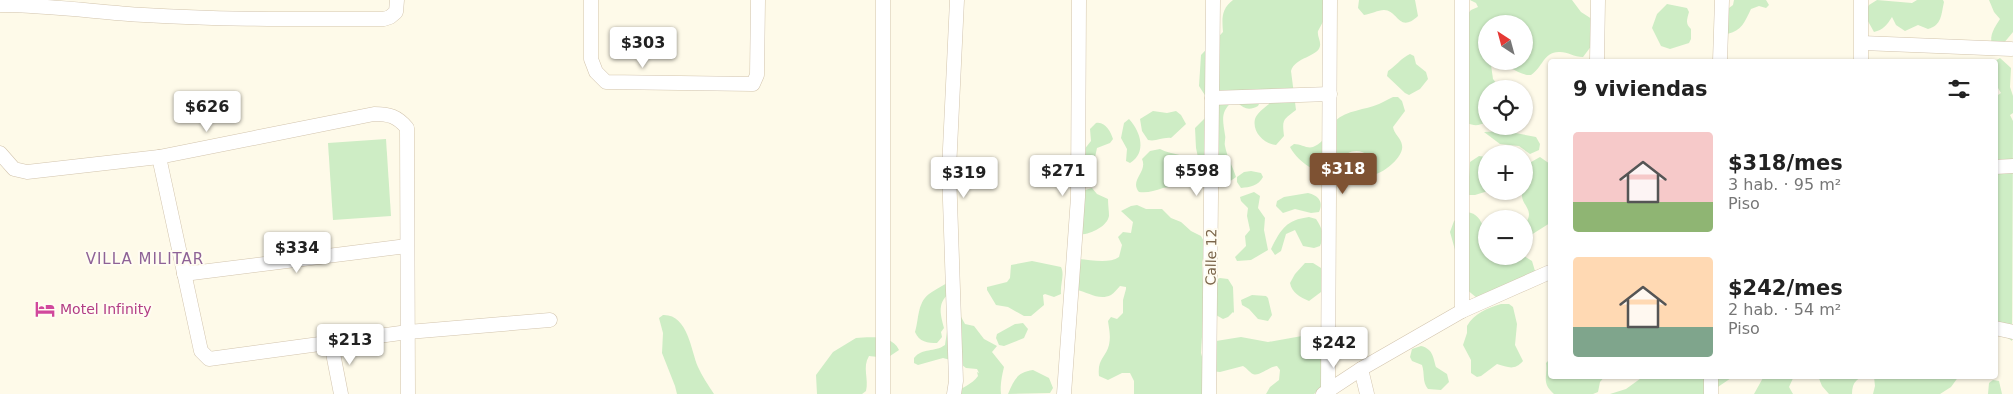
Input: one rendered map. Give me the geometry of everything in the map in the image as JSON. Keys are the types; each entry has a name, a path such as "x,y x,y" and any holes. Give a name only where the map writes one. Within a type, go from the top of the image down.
{"street":[{"path":"0,5 35,2 144,15 245,19 384,19 390,18 396,12 397,0"},
{"path":"591,0 591,59 596,72 606,82 753,84 757,75 758,0"},
{"path":"883,0 883,394"},
{"path":"954,394 956,382 949,170 956,0"},
{"path":"1064,394 1078,197 1079,0"},
{"name":"Calle 12","path":"1209,394 1213,0"},
{"path":"1325,392 1330,0"},
{"path":"1462,0 1462,311"},
{"path":"1597,59 1598,0"},
{"path":"1720,59 1722,0"},
{"path":"1861,0 1861,59"},
{"path":"1862,43 2010,49"},
{"path":"1212,98 1330,94"},
{"path":"0,153 14,169 27,172 159,157 374,114 388,114 400,119 406,128 408,394"},
{"path":"159,157 201,351 209,359 408,332 550,320"},
{"path":"1998,167 2013,166"},
{"path":"184,274 407,246"},
{"path":"1325,392 1462,311 1548,273"},
{"path":"1998,329 2013,332"},
{"path":"331,343 341,394"},
{"path":"1361,369 1368,394"},
{"path":"1711,379 1711,394"}],"green space":[{"path":"1233,0 1329,0 1325,18 1318,31 1320,46 1318,50 1293,66 1291,71 1296,110 1284,120 1284,136 1276,145 1272,144 1263,140 1255,128 1255,119 1269,104 1269,98 1260,102 1255,108 1249,109 1244,108 1237,102 1232,102 1224,113 1223,121 1226,150 1236,177 1224,184 1213,184 1204,181 1199,174 1193,182 1184,186 1139,192 1136,184 1143,168 1142,159 1150,151 1160,149 1195,159 1199,162 1195,128 1206,117 1210,103 1199,86 1201,55 1223,32 1224,11"},
{"path":"1359,0 1415,0 1418,16 1407,23 1399,20 1393,13 1384,10 1364,15 1358,8"},
{"path":"1470,0 1572,0 1581,12 1595,21 1592,45 1583,57 1563,52 1550,54 1535,72 1531,75 1525,75 1514,70 1533,70 1533,15 1478,15 1478,70 1492,70 1494,80 1478,80 1478,125 1467,123 1463,19 1471,10 1478,7 1476,3"},
{"path":"1734,0 1766,0 1769,5 1766,8 1759,6 1751,9 1740,28 1727,34 1725,11 1733,5"},
{"path":"1877,0 1912,3 1917,0 1943,0 1944,2 1940,19 1933,27 1928,29 1918,25 1905,31 1896,25 1892,17 1885,27 1874,32 1864,14 1869,5"},
{"path":"1989,0 2013,0 2013,32 2003,44 1992,44 1991,41 1994,28 2000,19 1994,12"},
{"path":"1667,4 1687,8 1689,12 1687,23 1691,29 1689,43 1670,49 1661,46 1652,28 1657,14"},
{"path":"1410,54 1414,56 1416,64 1426,72 1428,79 1420,89 1409,95 1387,76 1388,71"},
{"path":"2000,58 2011,68 2010,87 2013,96 2013,113 2010,115 2013,121 2012,341 1998,331 1998,95 2001,93 1998,88 1998,59"},
{"path":"1393,97 1398,97 1402,101 1405,111 1393,127 1402,145 1402,150 1391,165 1379,173 1369,175 1366,171 1369,156 1363,152 1351,152 1345,155 1326,173 1305,164 1290,147 1294,144 1313,147 1322,142 1332,124 1340,117 1374,106"},
{"path":"1153,111 1167,113 1176,111 1181,115 1186,124 1171,138 1148,140 1142,131 1140,119"},
{"path":"1129,119 1137,130 1140,142 1139,154 1130,163 1126,161 1127,149 1121,138 1124,123"},
{"path":"1096,123 1105,125 1113,139 1110,143 1097,148 1094,162 1083,167 1083,151 1091,141 1090,129"},
{"path":"1488,135 1526,135 1536,137 1540,144 1539,150 1533,153 1533,145 1500,144"},
{"path":"386,139 391,216 333,220 328,143"},
{"path":"1478,157 1478,194 1465,195 1462,186 1469,177 1470,162"},
{"path":"1540,157 1548,163 1548,224 1533,234 1533,210 1528,209 1523,200 1533,200 1533,161"},
{"path":"1244,172 1261,173 1263,177 1256,184 1241,188 1237,182 1237,177"},
{"path":"1092,188 1097,194 1108,199 1108,220 1096,230 1087,234 1078,234 1071,222 1071,212 1082,191"},
{"path":"1254,192 1260,196 1258,208 1265,218 1264,230 1268,250 1251,260 1237,261 1235,257 1246,246 1245,236 1250,230 1247,216 1248,208 1241,201 1240,197"},
{"path":"1308,193 1315,195 1319,199 1321,205 1319,212 1311,213 1295,209 1283,213 1276,206 1277,201 1284,197"},
{"path":"1137,205 1146,209 1162,209 1171,218 1181,222 1191,231 1201,236 1207,247 1202,262 1204,304 1201,353 1205,368 1205,394 1134,394 1134,381 1130,373 1122,373 1108,380 1099,376 1099,366 1110,342 1108,321 1111,317 1117,319 1123,313 1126,287 1120,286 1107,297 1094,296 1077,290 1079,259 1105,261 1119,257 1122,245 1118,237 1123,232 1131,233 1133,222 1121,211"},
{"path":"1467,212 1478,217 1478,265 1533,264 1535,271 1533,276 1477,298 1466,289 1450,232 1454,221"},
{"path":"1309,217 1316,219 1321,229 1323,235 1320,246 1314,248 1303,246 1295,230 1286,234 1281,251 1275,255 1271,249 1281,231 1295,220"},
{"path":"1032,261 1061,267 1063,273 1061,294 1054,297 1043,295 1044,305 1031,316 1024,316 1008,307 996,305 987,287 1007,282 1010,278 1011,265"},
{"path":"1305,263 1313,263 1321,268 1325,289 1309,301 1295,292 1290,283"},
{"path":"1220,278 1228,279 1233,287 1234,313 1223,319 1216,315 1215,280"},
{"path":"947,283 951,292 943,300 941,308 944,328 941,332 942,337 937,343 924,341 915,332 920,307 929,294"},
{"path":"1252,295 1266,296 1268,298 1272,315 1268,321 1258,319 1249,309 1242,305 1241,300"},
{"path":"1501,304 1509,304 1513,307 1517,324 1515,345 1523,361 1514,367 1497,364 1477,377 1471,373 1471,360 1463,345 1467,326 1477,314"},
{"path":"663,315 671,316 678,320 683,327 698,367 714,394 677,394 662,353 663,333 659,318"},
{"path":"960,315 965,324 974,326 984,339 997,346 992,352 1004,367 1001,394 956,394 976,379 978,376 977,372 979,373 977,369 966,368 958,362 943,358 918,365 914,363 914,358 921,352 937,349 945,345 949,318"},
{"path":"1023,323 1028,329 1024,338 1004,346 999,345 996,338 997,334 1015,324"},
{"path":"1313,334 1318,338 1324,350 1323,386 1314,394 1266,394 1270,387 1279,380 1280,370 1277,366 1255,375 1243,366 1220,372 1210,371 1216,341 1241,337 1268,342"},
{"path":"874,337 886,339 896,345 899,350 887,358 869,356 866,364 866,391 862,394 817,394 816,375 833,352 856,338"},
{"path":"1421,346 1430,351 1436,367 1447,374 1449,382 1441,390 1428,389 1425,384 1422,365 1412,361 1410,357 1412,349"},
{"path":"1548,361 1548,379 1602,379 1598,392 1593,394 1554,394 1546,383 1546,363"},
{"path":"1033,370 1049,378 1053,388 1050,393 1008,394 1020,375"},
{"path":"1640,379 1730,379 1704,394 1610,394 1626,389"},
{"path":"1762,379 1793,379 1789,387 1793,394 1754,394"},
{"path":"1819,379 1858,379 1853,385 1852,394 1829,394"},
{"path":"1874,379 1957,379 1951,387 1940,394 1873,394"},
{"path":"1993,380 1999,381 2002,394 1988,394 1989,383"}],"place":[{"name":"Motel Infinity","path":"45,309"}],"district":[{"name":"VILLA MILITAR","path":"145,259"}]}
